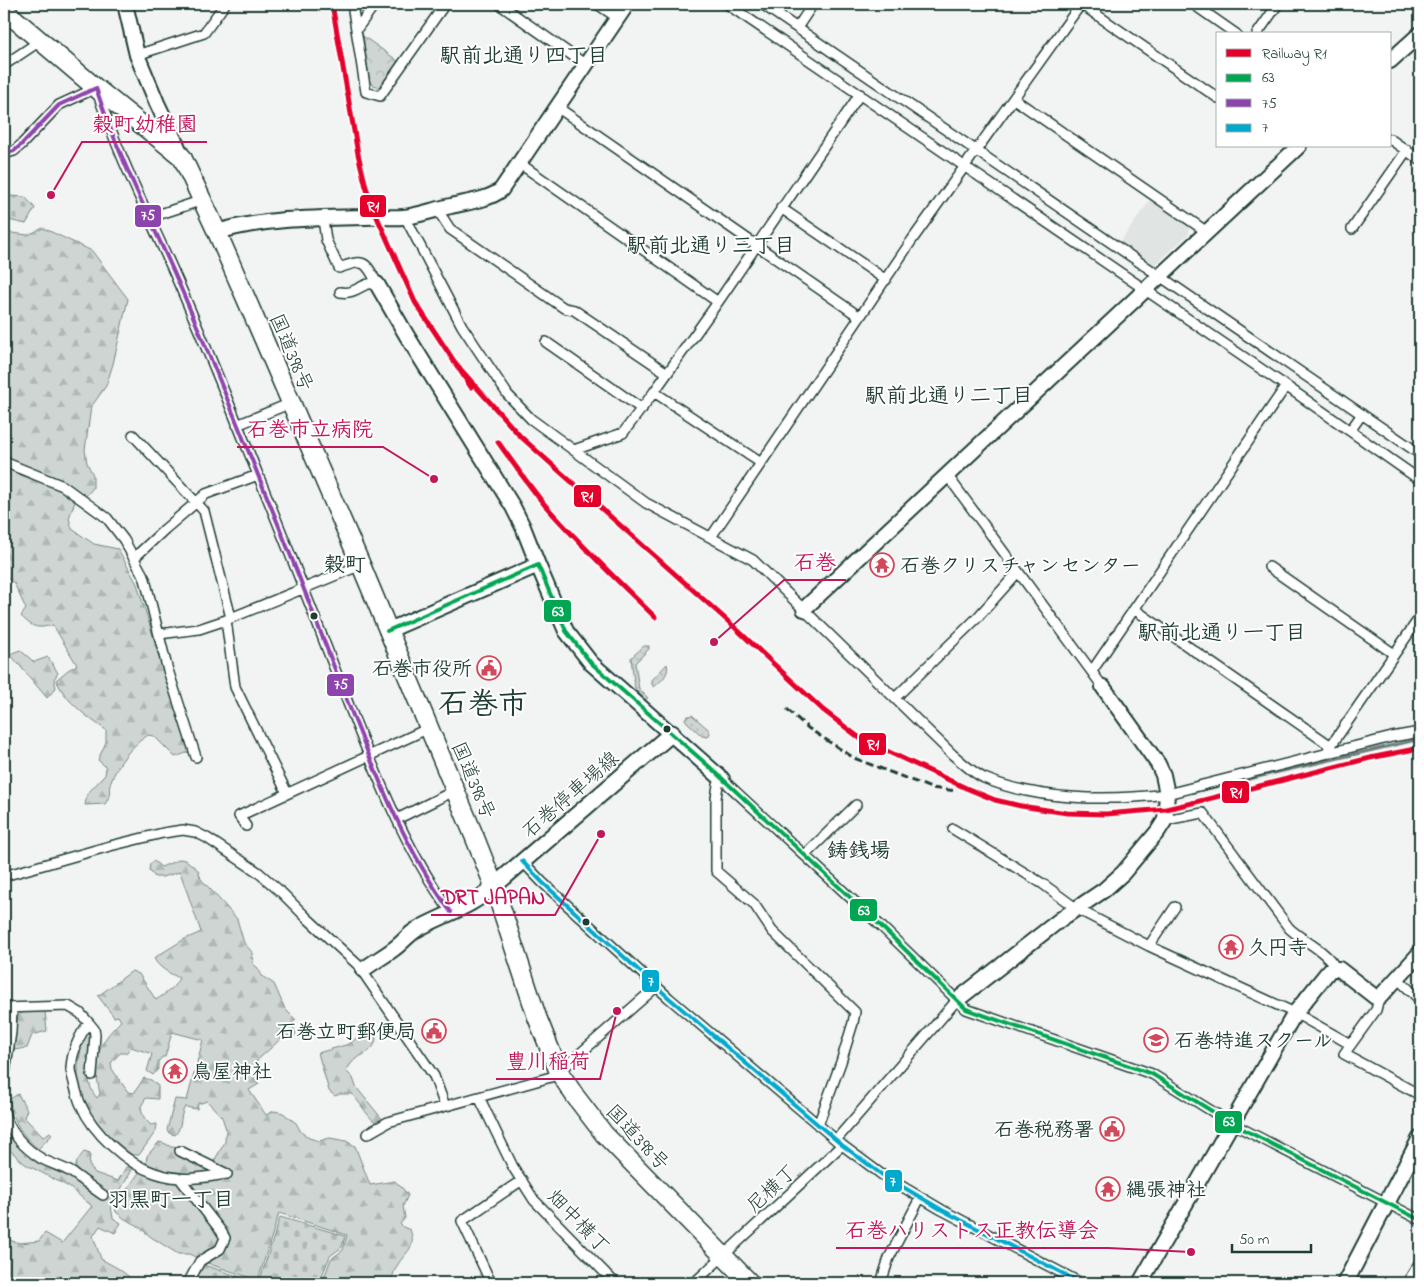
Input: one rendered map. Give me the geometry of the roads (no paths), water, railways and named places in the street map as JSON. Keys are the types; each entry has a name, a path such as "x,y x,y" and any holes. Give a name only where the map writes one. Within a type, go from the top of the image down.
{"highway":[{"name":"国道398号","path":"4,10 40,42 182,157 217,232 456,790 494,886 537,1017 559,1072 604,1134 750,1283"}],"main road":[{"name":"石巻停車場線","path":"494,886 672,732"},
{"path":"1345,1283 1420,1139"}],"street":[{"path":"125,4 137,54 182,157"},
{"path":"137,54 204,33 225,4"},
{"path":"352,4 366,92 380,96 445,4"},
{"path":"356,30 375,4"},
{"path":"499,4 586,65"},
{"path":"597,4 618,18"},
{"path":"217,232 238,226 292,220 367,216 405,217 496,194 501,190 628,4"},
{"path":"727,4 1286,386 1420,480"},
{"path":"762,4 1420,454"},
{"path":"797,28 813,4"},
{"path":"711,537 964,166 1081,4 1216,97"},
{"path":"1193,4 1233,32"},
{"path":"1258,32 1278,4"},
{"path":"1392,59 1420,34"},
{"path":"4,65 40,42"},
{"path":"4,154 14,151 21,146 60,105 96,88 109,128 167,258 258,475 369,755 397,819 423,868 451,912"},
{"path":"574,450 620,435 642,409 718,302 860,94"},
{"path":"1014,99 1207,232"},
{"path":"557,107 860,317"},
{"path":"136,121 147,125 152,124 162,114"},
{"path":"1392,140 1420,160"},
{"path":"804,608 1207,232 1294,148"},
{"path":"1352,229 1407,150"},
{"path":"519,163 718,302"},
{"path":"148,218 203,200"},
{"path":"437,208 450,229 564,308 574,310 667,373"},
{"path":"782,208 886,280"},
{"path":"405,217 462,326 508,395 531,420 646,502 753,560 953,755 982,778 1007,786 1059,797 1146,797 1167,794 1392,737 1420,732"},
{"path":"323,219 326,240 339,268 354,262 361,262 370,270 407,336 513,507 566,631 578,648 595,666 672,732 805,855 957,1000 974,1013 1035,1032 1152,1074 1231,1122 1420,1220"},
{"path":"340,292 353,292 367,284 377,284"},
{"path":"546,342 642,409"},
{"path":"1092,671 1286,386"},
{"path":"654,392 761,463"},
{"path":"237,425 291,403"},
{"path":"1350,431 1362,414"},
{"path":"132,435 204,511 228,619 235,687 287,793"},
{"path":"4,462 63,486 107,518 124,540 145,579 167,667 196,757"},
{"path":"134,558 206,494 258,475"},
{"path":"947,475 1092,671 1158,764 1163,774 1167,794 1166,820 1123,873 1104,890 1041,933 957,1000"},
{"path":"159,634 199,629 361,565"},
{"path":"388,631 538,565"},
{"path":"1269,567 1394,654"},
{"path":"895,698 977,618 1018,572"},
{"path":"1134,610 1331,746"},
{"path":"1325,754 1420,617"},
{"path":"246,826 239,816 429,728"},
{"path":"722,779 718,785 716,798 716,871 754,904 772,931 855,1012 854,1023 818,1125"},
{"path":"397,819 456,790"},
{"path":"805,855 856,805"},
{"path":"1166,820 1203,813 1289,928 1331,960 1335,968 1379,998"},
{"path":"953,829 1043,884 1077,909 1149,946 1295,1013 1350,1044"},
{"path":"4,876 163,833 183,830 195,832 258,872 362,970 434,1076 445,1106"},
{"path":"522,861 542,882 656,987 818,1125 881,1174 920,1198 1081,1283"},
{"path":"362,970 396,947 410,934 451,912 463,908 484,895 494,886"},
{"path":"1149,946 1175,907"},
{"path":"1420,953 1383,996 1379,998 1376,1010 1344,1054 1420,1095"},
{"path":"1140,1283 1295,1013 1328,972 1335,968"},
{"path":"1397,978 1420,1000"},
{"path":"367,1134 388,1122 551,1077 656,987"},
{"name":"尼横丁","path":"694,1283 724,1256 839,1142 957,1000"},
{"path":"4,1079 11,1032 8,1008 68,1006 80,1013 94,1029 92,1075"},
{"path":"89,1023 82,1030 73,1055 71,1070 81,1106 94,1128 114,1148 138,1166 154,1173 181,1180 227,1174 180,1152"},
{"name":"畑中横丁","path":"479,1096 534,1200 615,1283"},
{"path":"4,1111 11,1131 22,1142 42,1158 71,1172 103,1195"},
{"path":"181,1180 225,1238 220,1250 200,1261 188,1283"},
{"path":"491,1283 462,1221 522,1180"},
{"path":"881,1283 889,1258 920,1198"},
{"path":"1407,1283 1420,1262"}],"waterway":[{"path":"1181,795 1420,739"}],"railway":[{"path":"787,709 808,728 854,758 931,788 957,791"},
{"path":"966,788 995,800"}],"rail line":[{"name":"R1","path":"332,4 358,154 366,187 377,217 415,302 471,387"},
{"name":"R1","path":"454,362 520,436 730,623 823,710 861,739 995,800 1067,813 1106,814 1166,809 1370,758 1420,748"},
{"name":"R1","path":"498,442 557,519 655,617"}],"place":[{"name":"穀町幼稚園","path":"51,195"},
{"name":"石巻市立病院","path":"434,479"},
{"name":"石巻クリスチャンセンター","path":"882,565"},
{"name":"石巻","path":"714,642"},
{"name":"石巻市役所","path":"489,668"},
{"name":"DRT JAPAN","path":"601,834"},
{"name":"久円寺","path":"1231,947"},
{"name":"豊川稲荷","path":"617,1011"},
{"name":"石巻立町郵便局","path":"434,1031"},
{"name":"石巻特進スクール","path":"1156,1040"},
{"name":"鳥屋神社","path":"175,1071"},
{"name":"石巻税務署","path":"1112,1129"},
{"name":"縄張神社","path":"1108,1189"},
{"name":"石巻ハリストス正教伝導会","path":"1191,1252"}],"district":[{"name":"駅前北通り四丁目","path":"524,55"},
{"name":"駅前北通り三丁目","path":"711,245"},
{"name":"駅前北通り二丁目","path":"949,395"},
{"name":"穀町","path":"345,564"},
{"name":"駅前北通り一丁目","path":"1222,632"},
{"name":"石巻市","path":"483,703"},
{"name":"鋳銭場","path":"859,850"},
{"name":"羽黒町一丁目","path":"171,1199"}]}
